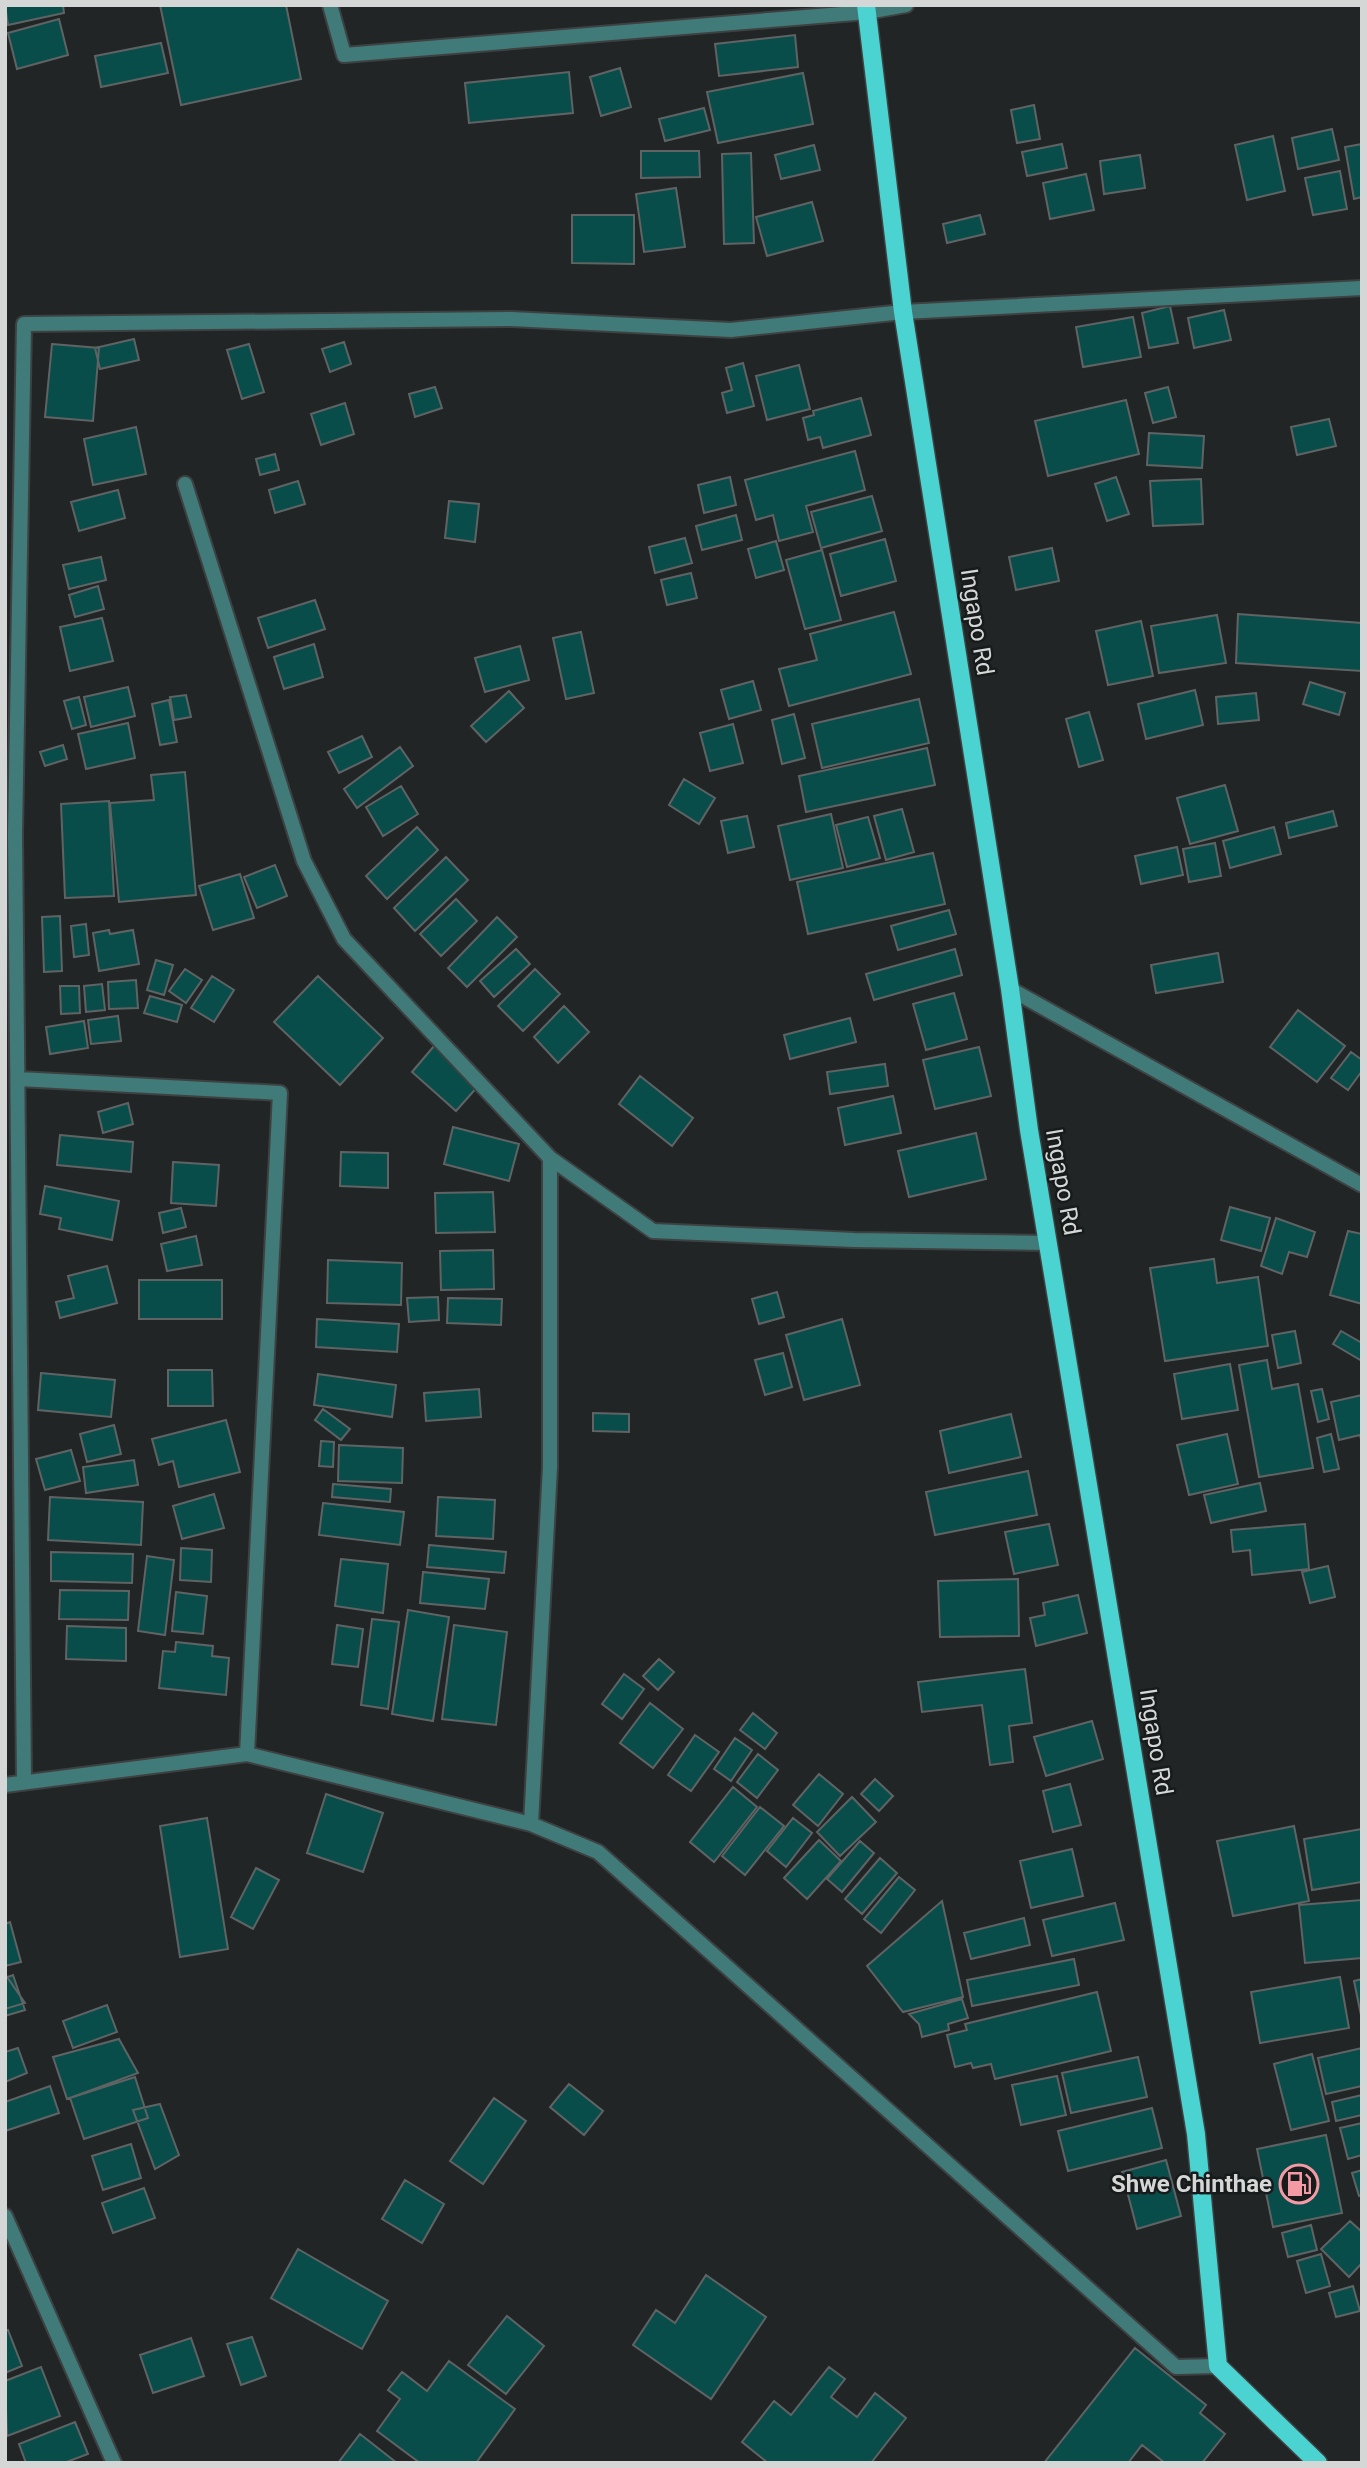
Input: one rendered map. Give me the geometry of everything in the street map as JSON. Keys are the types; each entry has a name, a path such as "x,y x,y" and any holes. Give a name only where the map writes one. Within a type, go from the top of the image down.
{"main road":[{"name":"Ingapo Rd","path":"866,9 903,313 1010,989 1029,1130 1196,2134 1218,2366"},
{"path":"1218,2366 1318,2463"}],"street":[{"path":"330,5 344,55 906,5"},
{"path":"24,1780 15,834 24,324 511,319 731,330 903,313 1362,288"},
{"path":"186,484 304,861 344,939 550,1158 653,1231 854,1240 1048,1243"},
{"path":"1010,989 1362,1185"},
{"path":"19,1080 280,1093 247,1754"},
{"path":"531,1824 550,1467 550,1158"},
{"path":"5,1785 24,1780 247,1754 531,1824 598,1852 1176,2367 1218,2366"},
{"path":"5,2216 114,2463"}],"building":[{"path":"5,5 63,5 64,13 8,25"},
{"path":"160,5 286,5 301,79 181,105"},
{"path":"59,19 68,55 17,69 8,33"},
{"path":"795,35 798,67 719,76 715,44"},
{"path":"161,43 168,73 101,87 95,56"},
{"path":"620,68 631,107 601,116 590,77"},
{"path":"569,72 573,113 469,123 465,83"},
{"path":"803,73 813,124 718,143 707,92"},
{"path":"1034,105 1040,139 1017,143 1011,110"},
{"path":"704,108 710,130 665,141 659,119"},
{"path":"1332,129 1339,160 1298,169 1292,138"},
{"path":"1273,136 1285,191 1247,200 1235,145"},
{"path":"1062,144 1067,168 1027,176 1022,152"},
{"path":"1362,144 1362,197 1354,199 1345,147"},
{"path":"814,145 820,170 781,179 775,155"},
{"path":"641,151 699,151 700,177 641,178"},
{"path":"751,153 754,243 724,244 722,154"},
{"path":"1140,155 1145,188 1104,194 1100,161"},
{"path":"1340,171 1347,209 1313,215 1305,178"},
{"path":"1086,174 1094,210 1050,219 1043,183"},
{"path":"676,188 685,247 644,252 636,194"},
{"path":"812,202 823,241 767,256 756,217"},
{"path":"572,215 634,215 634,264 572,263"},
{"path":"980,215 985,234 947,243 943,224"},
{"path":"1170,306 1178,343 1149,348 1142,313"},
{"path":"1224,310 1231,340 1194,348 1188,318"},
{"path":"1133,317 1141,357 1083,367 1076,327"},
{"path":"134,339 139,360 100,369 95,348"},
{"path":"344,342 351,364 330,372 322,349"},
{"path":"52,344 99,348 93,421 45,417"},
{"path":"249,344 264,392 242,399 227,350"},
{"path":"743,363 754,406 727,413 722,393 732,390 726,368"},
{"path":"799,365 810,409 767,420 756,376"},
{"path":"435,387 442,408 415,417 409,394"},
{"path":"1168,387 1176,417 1153,423 1145,393"},
{"path":"861,398 871,435 823,448 820,437 808,440 803,418 814,415 813,411"},
{"path":"1126,400 1139,454 1048,476 1035,421"},
{"path":"345,403 354,434 321,445 311,414"},
{"path":"1329,419 1336,446 1297,455 1291,427"},
{"path":"136,427 146,474 93,485 84,439"},
{"path":"1149,433 1204,436 1202,468 1147,465"},
{"path":"855,451 865,490 806,506 813,532 779,541 773,515 756,520 745,480"},
{"path":"275,454 279,470 260,475 256,459"},
{"path":"730,477 736,505 704,513 698,485"},
{"path":"1116,477 1129,514 1107,521 1095,484"},
{"path":"1201,479 1203,524 1153,526 1150,481"},
{"path":"298,481 305,504 275,513 269,490"},
{"path":"118,490 125,518 79,531 71,502"},
{"path":"872,496 882,531 821,548 811,512"},
{"path":"449,501 479,504 475,542 445,538"},
{"path":"736,515 742,540 702,550 696,526"},
{"path":"685,538 692,563 655,573 649,547"},
{"path":"885,539 896,581 841,596 830,554"},
{"path":"776,541 784,570 756,578 748,549"},
{"path":"1052,548 1059,581 1016,590 1009,557"},
{"path":"822,550 841,620 805,629 786,560"},
{"path":"101,557 106,580 69,589 63,565"},
{"path":"691,573 697,598 667,605 661,580"},
{"path":"98,586 104,609 75,617 69,595"},
{"path":"315,600 325,629 268,648 258,618"},
{"path":"894,612 911,674 789,706 779,669 817,660 810,634"},
{"path":"1238,614 1362,623 1362,671 1236,663"},
{"path":"1217,615 1226,663 1159,673 1151,626"},
{"path":"102,618 113,661 70,671 60,627"},
{"path":"1141,621 1153,676 1108,685 1096,631"},
{"path":"581,632 594,693 566,699 553,638"},
{"path":"314,644 323,677 284,689 274,657"},
{"path":"520,646 529,680 485,692 475,658"},
{"path":"753,681 761,710 729,719 721,690"},
{"path":"1310,682 1345,693 1339,715 1303,704"},
{"path":"128,687 135,716 91,727 84,697"},
{"path":"1195,690 1203,725 1146,739 1138,704"},
{"path":"509,691 524,708 486,742 471,726"},
{"path":"1256,693 1259,720 1218,724 1216,697"},
{"path":"186,695 191,717 174,720 170,697"},
{"path":"79,697 86,725 72,729 64,701"},
{"path":"919,699 929,743 822,768 812,724"},
{"path":"169,700 177,742 160,745 152,704"},
{"path":"1089,712 1103,760 1079,767 1066,719"},
{"path":"794,714 805,758 782,764 772,720"},
{"path":"128,723 135,758 86,769 78,734"},
{"path":"733,724 743,763 710,771 700,733"},
{"path":"362,736 372,757 339,773 328,752"},
{"path":"63,745 67,759 45,766 40,752"},
{"path":"400,747 413,766 357,808 344,789"},
{"path":"927,748 935,785 806,812 799,776"},
{"path":"185,772 196,895 119,902 110,803 154,800 151,775"},
{"path":"684,779 715,798 699,824 669,805"},
{"path":"1225,785 1238,831 1190,844 1177,798"},
{"path":"401,786 418,814 383,836 366,807"},
{"path":"109,801 114,896 65,898 61,804"},
{"path":"902,809 914,852 886,860 874,816"},
{"path":"1333,811 1337,826 1289,838 1286,823"},
{"path":"831,814 843,868 790,880 778,826"},
{"path":"747,816 754,847 728,853 721,821"},
{"path":"868,817 880,858 847,867 836,825"},
{"path":"417,827 438,850 387,899 366,876"},
{"path":"1274,827 1281,854 1230,868 1223,841"},
{"path":"1215,843 1221,876 1189,882 1183,849"},
{"path":"1177,847 1183,875 1141,884 1135,856"},
{"path":"933,853 945,904 808,934 797,882"},
{"path":"446,857 468,880 415,931 394,908"},
{"path":"275,865 287,896 257,908 244,877"},
{"path":"240,874 254,918 213,930 199,886"},
{"path":"456,899 477,921 441,956 420,934"},
{"path":"949,910 956,934 898,950 891,926"},
{"path":"60,916 62,971 44,972 42,917"},
{"path":"497,917 517,937 467,987 448,968"},
{"path":"86,924 89,955 74,957 71,926"},
{"path":"109,930 110,934 133,930 139,964 99,971 93,933"},
{"path":"516,949 530,964 494,997 480,981"},
{"path":"955,949 962,975 874,1000 866,974"},
{"path":"1218,953 1223,982 1156,993 1151,965"},
{"path":"156,960 173,965 164,995 147,990"},
{"path":"185,969 202,980 186,1003 169,991"},
{"path":"535,969 560,994 523,1031 498,1006"},
{"path":"212,976 234,990 214,1022 191,1008"},
{"path":"318,976 383,1038 340,1085 274,1022"},
{"path":"136,980 138,1008 109,1009 108,982"},
{"path":"102,984 105,1010 86,1012 84,986"},
{"path":"60,986 79,986 80,1013 61,1014"},
{"path":"954,993 967,1039 926,1050 913,1004"},
{"path":"150,996 182,1005 177,1022 144,1013"},
{"path":"564,1006 589,1032 558,1063 534,1037"},
{"path":"1298,1010 1345,1046 1317,1082 1270,1047"},
{"path":"118,1016 121,1041 91,1044 88,1020"},
{"path":"850,1018 856,1042 790,1059 784,1035"},
{"path":"84,1021 88,1048 50,1054 46,1027"},
{"path":"434,1046 479,1085 456,1111 412,1072"},
{"path":"979,1047 991,1096 935,1109 923,1060"},
{"path":"1351,1052 1362,1060 1362,1071 1348,1090 1331,1078"},
{"path":"885,1064 888,1086 830,1094 827,1072"},
{"path":"640,1076 693,1118 672,1146 619,1104"},
{"path":"893,1096 901,1133 845,1145 838,1108"},
{"path":"128,1103 133,1124 103,1133 98,1112"},
{"path":"453,1127 519,1144 509,1181 444,1164"},
{"path":"976,1133 986,1179 909,1197 898,1151"},
{"path":"60,1135 133,1142 131,1172 57,1165"},
{"path":"341,1152 388,1153 388,1188 340,1186"},
{"path":"173,1162 219,1165 216,1206 171,1203"},
{"path":"45,1186 119,1201 112,1240 59,1229 61,1218 40,1214"},
{"path":"493,1192 495,1232 436,1233 435,1193"},
{"path":"1230,1207 1270,1218 1261,1251 1221,1240"},
{"path":"181,1208 186,1227 163,1233 159,1213"},
{"path":"1276,1218 1315,1232 1307,1257 1289,1252 1282,1274 1261,1266"},
{"path":"1348,1231 1362,1234 1362,1304 1330,1295"},
{"path":"196,1236 202,1265 167,1271 161,1244"},
{"path":"493,1250 494,1289 441,1290 440,1251"},
{"path":"1214,1259 1217,1283 1258,1277 1268,1346 1165,1361 1150,1268"},
{"path":"328,1260 402,1263 401,1305 327,1303"},
{"path":"107,1266 117,1303 60,1318 56,1302 74,1298 68,1276"},
{"path":"139,1280 222,1280 222,1319 139,1319"},
{"path":"777,1292 784,1317 759,1324 752,1299"},
{"path":"438,1297 439,1320 409,1322 407,1298"},
{"path":"448,1298 502,1299 501,1325 447,1323"},
{"path":"317,1319 399,1324 397,1352 316,1347"},
{"path":"842,1319 860,1385 804,1400 786,1335"},
{"path":"1295,1331 1301,1363 1278,1368 1272,1335"},
{"path":"1341,1331 1362,1343 1362,1361 1333,1344"},
{"path":"783,1353 792,1387 765,1395 755,1360"},
{"path":"1267,1360 1272,1389 1298,1384 1313,1468 1259,1477 1239,1365"},
{"path":"1230,1364 1238,1410 1182,1419 1174,1374"},
{"path":"168,1370 212,1370 213,1406 168,1406"},
{"path":"41,1373 115,1380 111,1417 38,1410"},
{"path":"318,1374 396,1385 392,1417 314,1405"},
{"path":"479,1389 481,1417 426,1421 424,1393"},
{"path":"1322,1389 1329,1419 1318,1422 1311,1391"},
{"path":"1362,1395 1362,1443 1360,1435 1339,1440 1331,1402"},
{"path":"323,1409 350,1429 341,1440 315,1420"},
{"path":"593,1413 629,1414 629,1432 593,1431"},
{"path":"1011,1414 1021,1457 949,1473 940,1431"},
{"path":"226,1420 240,1472 179,1487 173,1461 159,1465 152,1439"},
{"path":"114,1425 121,1454 87,1462 80,1434"},
{"path":"1227,1434 1238,1484 1189,1495 1177,1445"},
{"path":"1331,1434 1339,1469 1324,1472 1317,1438"},
{"path":"321,1441 334,1442 333,1467 319,1466"},
{"path":"339,1445 403,1448 402,1483 338,1481"},
{"path":"71,1450 80,1481 45,1490 36,1459"},
{"path":"134,1460 138,1485 86,1493 83,1467"},
{"path":"1028,1471 1037,1515 935,1535 926,1492"},
{"path":"1260,1483 1266,1511 1211,1523 1204,1495"},
{"path":"333,1484 391,1489 390,1502 332,1497"},
{"path":"214,1494 224,1528 182,1539 173,1506"},
{"path":"50,1497 143,1502 141,1545 48,1540"},
{"path":"438,1497 495,1500 493,1539 436,1536"},
{"path":"323,1503 404,1512 400,1545 319,1535"},
{"path":"1049,1524 1058,1565 1014,1574 1005,1532"},
{"path":"1305,1524 1309,1569 1252,1575 1250,1550 1233,1552 1231,1530"},
{"path":"429,1545 506,1552 504,1573 427,1567"},
{"path":"181,1548 212,1550 211,1582 180,1580"},
{"path":"51,1552 133,1554 132,1583 51,1581"},
{"path":"147,1556 174,1560 165,1635 138,1631"},
{"path":"341,1559 388,1564 383,1613 335,1606"},
{"path":"1328,1566 1335,1597 1310,1603 1302,1572"},
{"path":"423,1572 489,1579 485,1609 420,1603"},
{"path":"1018,1579 1019,1636 940,1637 938,1581"},
{"path":"60,1590 129,1591 128,1620 59,1619"},
{"path":"176,1592 207,1596 203,1634 172,1631"},
{"path":"1078,1595 1087,1633 1036,1646 1030,1618 1045,1615 1043,1603"},
{"path":"408,1610 449,1617 433,1721 392,1714"},
{"path":"372,1619 399,1622 388,1709 361,1705"},
{"path":"337,1625 363,1629 358,1667 332,1664"},
{"path":"454,1625 507,1632 496,1725 442,1719"},
{"path":"67,1626 126,1628 126,1661 66,1659"},
{"path":"176,1642 213,1646 212,1656 229,1658 226,1695 159,1688 163,1651 175,1652"},
{"path":"659,1659 674,1672 658,1690 643,1676"},
{"path":"1025,1669 1032,1723 1009,1726 1013,1762 990,1765 982,1705 922,1712 918,1682"},
{"path":"624,1674 644,1689 622,1719 602,1704"},
{"path":"650,1703 683,1729 653,1768 620,1743"},
{"path":"753,1713 777,1733 765,1749 740,1730"},
{"path":"1092,1721 1103,1759 1046,1776 1034,1737"},
{"path":"695,1735 719,1752 691,1791 668,1775"},
{"path":"735,1738 752,1750 731,1781 714,1769"},
{"path":"758,1754 778,1770 757,1798 737,1782"},
{"path":"819,1774 843,1794 818,1826 793,1805"},
{"path":"875,1779 893,1796 879,1811 861,1794"},
{"path":"1070,1784 1081,1825 1053,1832 1043,1791"},
{"path":"733,1787 757,1807 714,1862 690,1842"},
{"path":"326,1794 383,1813 363,1872 307,1853"},
{"path":"852,1797 876,1822 840,1856 817,1832"},
{"path":"760,1807 784,1826 745,1875 722,1856"},
{"path":"207,1818 228,1949 180,1957 160,1826"},
{"path":"793,1818 812,1833 786,1867 767,1851"},
{"path":"1294,1826 1309,1901 1233,1916 1217,1841"},
{"path":"1362,1829 1362,1882 1312,1890 1304,1839"},
{"path":"819,1840 841,1861 807,1899 784,1878"},
{"path":"860,1841 874,1853 842,1892 827,1879"},
{"path":"1072,1849 1083,1896 1031,1908 1020,1861"},
{"path":"880,1858 897,1873 862,1914 845,1899"},
{"path":"256,1868 279,1880 253,1929 231,1917"},
{"path":"899,1877 915,1890 881,1933 864,1919"},
{"path":"1362,1900 1362,1958 1305,1963 1299,1905"},
{"path":"942,1901 963,1997 903,2012 867,1966"},
{"path":"1115,1903 1124,1940 1052,1956 1043,1920"},
{"path":"1024,1918 1030,1945 971,1959 964,1933"},
{"path":"10,1922 21,1962 5,1966 5,1924"},
{"path":"1074,1959 1079,1985 972,2006 967,1980"},
{"path":"5,1974 25,2003 5,2009"},
{"path":"13,1975 25,2010 5,2016 5,1978"},
{"path":"1340,1977 1349,2028 1260,2043 1251,1992"},
{"path":"1362,1979 1362,2020 1354,1981"},
{"path":"1097,1992 1111,2051 995,2079 991,2064 973,2068 971,2063 955,2067 947,2035 967,2030 965,2024"},
{"path":"962,1999 968,2018 948,2024 949,2030 922,2037 919,2024 909,2014"},
{"path":"107,2005 117,2032 73,2048 63,2021"},
{"path":"119,2039 138,2073 67,2099 53,2057"},
{"path":"18,2048 27,2073 5,2082 5,2052"},
{"path":"1362,2048 1362,2086 1326,2094 1318,2058"},
{"path":"1312,2054 1329,2121 1291,2130 1274,2064"},
{"path":"1138,2057 1147,2097 1071,2113 1062,2073"},
{"path":"1057,2076 1066,2115 1021,2125 1012,2085"},
{"path":"135,2077 148,2118 84,2139 70,2098"},
{"path":"569,2084 603,2111 584,2135 550,2107"},
{"path":"50,2086 59,2113 5,2131 5,2102"},
{"path":"1362,2095 1362,2115 1336,2121 1332,2102"},
{"path":"494,2098 526,2121 483,2184 450,2161"},
{"path":"160,2104 179,2155 155,2169 133,2110"},
{"path":"1152,2108 1162,2148 1068,2171 1058,2131"},
{"path":"1362,2123 1362,2155 1348,2159 1340,2128"},
{"path":"1326,2135 1342,2213 1273,2227 1257,2149"},
{"path":"131,2144 141,2178 103,2190 92,2156"},
{"path":"1166,2160 1181,2216 1137,2229 1122,2172"},
{"path":"1362,2170 1362,2195 1359,2196 1352,2173"},
{"path":"405,2180 444,2204 422,2243 382,2219"},
{"path":"144,2188 155,2218 113,2233 102,2203"},
{"path":"1350,2221 1362,2232 1362,2263 1349,2277 1321,2249"},
{"path":"1311,2225 1317,2250 1288,2257 1282,2233"},
{"path":"298,2249 388,2301 362,2349 271,2298"},
{"path":"1321,2254 1330,2286 1306,2293 1297,2261"},
{"path":"706,2275 766,2317 711,2399 633,2345 656,2310 675,2323"},
{"path":"1353,2286 1360,2311 1336,2317 1329,2293"},
{"path":"507,2316 544,2346 506,2394 468,2365"},
{"path":"8,2330 22,2366 5,2373 5,2331"},
{"path":"252,2337 266,2376 241,2385 227,2344"},
{"path":"191,2338 204,2376 153,2393 140,2355"},
{"path":"1135,2348 1206,2405 1200,2413 1225,2434 1202,2463 1165,2463 1142,2445 1128,2463 1044,2463"},
{"path":"449,2361 515,2409 476,2463 420,2463 377,2431 400,2399 388,2390 402,2372 427,2391"},
{"path":"41,2367 60,2416 7,2436 5,2381"},
{"path":"829,2367 845,2379 831,2397 857,2417 875,2393 906,2418 871,2463 768,2463 742,2442 774,2401 791,2415"},
{"path":"75,2422 88,2454 64,2463 26,2463 19,2444"},
{"path":"360,2434 397,2463 338,2463"}],"place":[{"name":"Shwe Chinthae","path":"1299,2184"}]}
